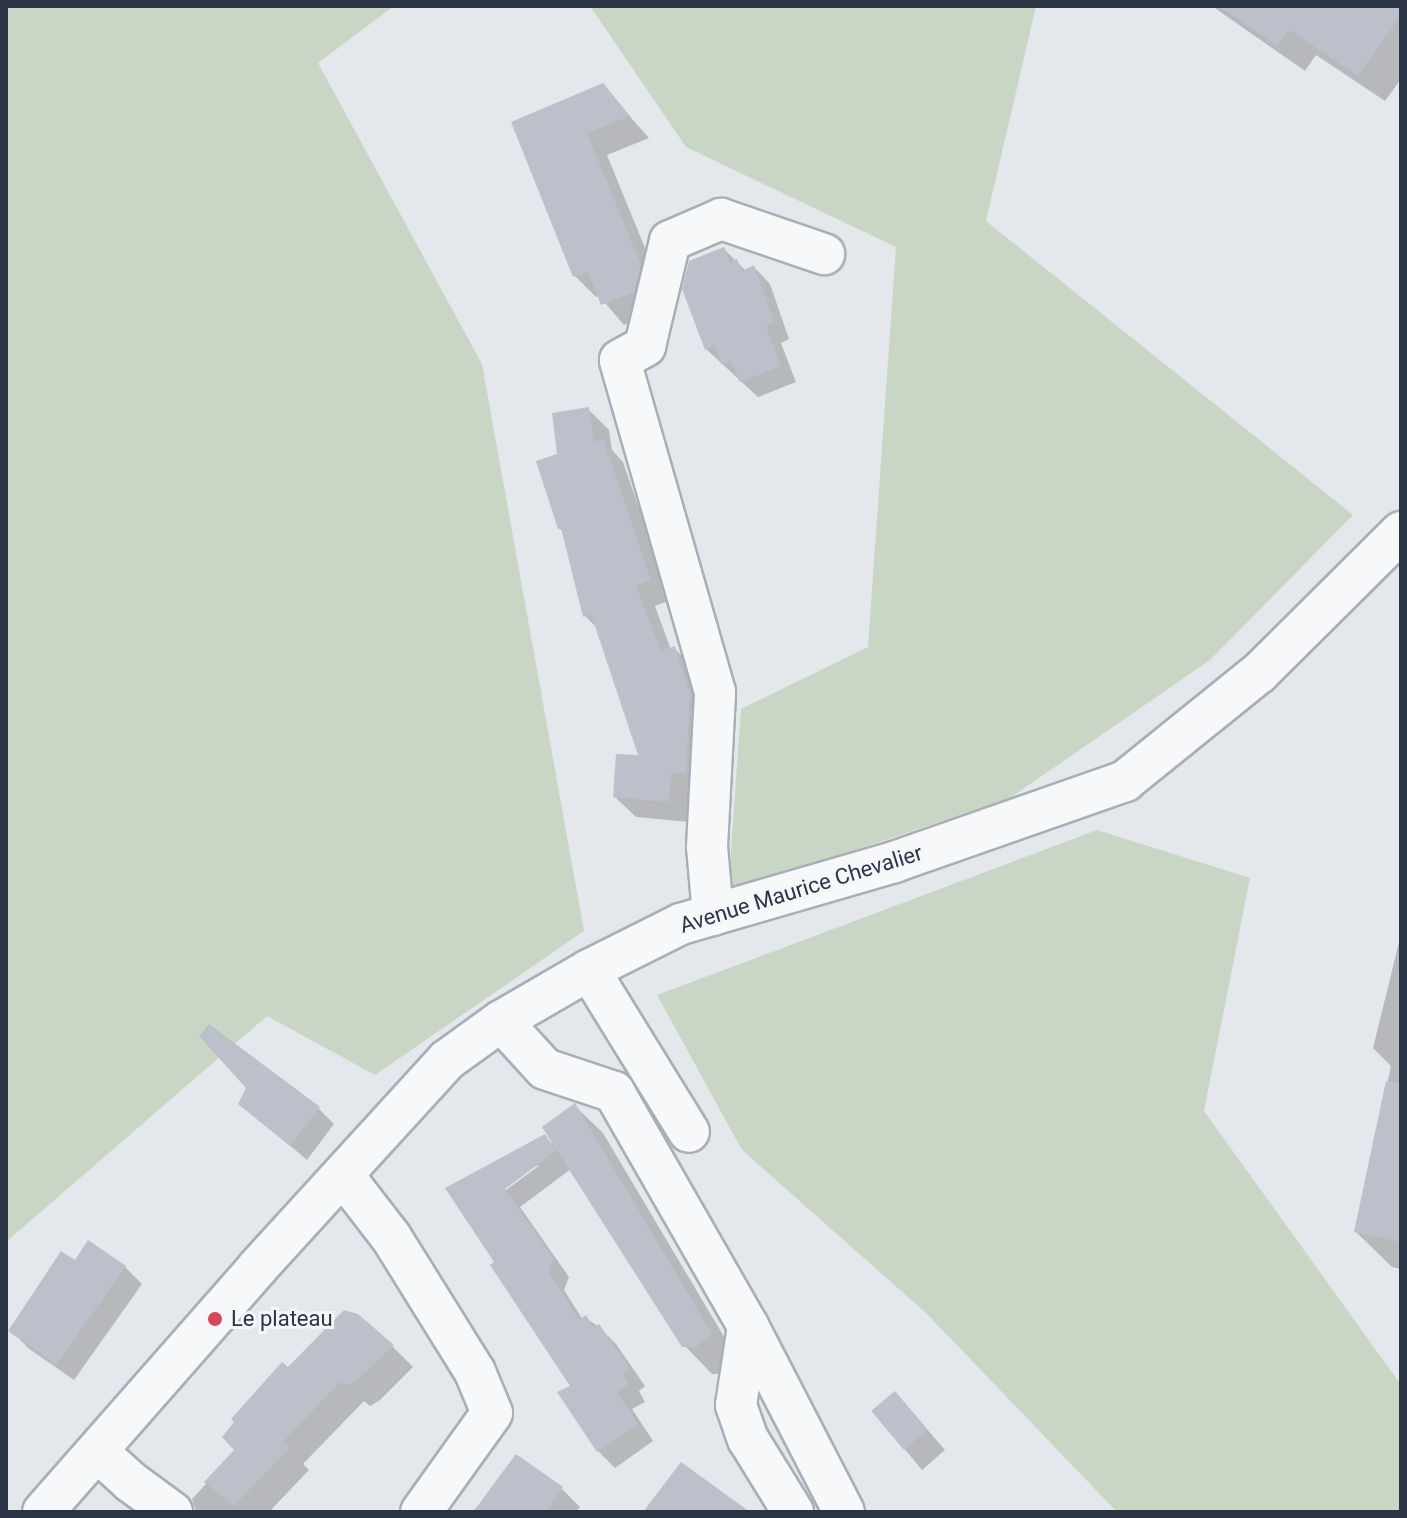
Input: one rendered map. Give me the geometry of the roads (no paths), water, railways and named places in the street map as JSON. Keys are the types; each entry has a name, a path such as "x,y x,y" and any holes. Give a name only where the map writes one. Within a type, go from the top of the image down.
{"street":[{"path":"713,915 707,847 715,692 620,360 645,346 670,241 721,219 824,254"},
{"name":"Avenue Maurice Chevalier","path":"43,1512 99,1453 447,1060 501,1021 589,970 681,924 894,862 1125,781 1259,673 1401,532"},
{"path":"589,970 689,1132"},
{"path":"501,1021 545,1069 614,1092 748,1326 844,1512"},
{"path":"343,1175 391,1237 442,1318 475,1372 492,1413 421,1512"},
{"path":"748,1326 736,1405 748,1439 793,1512"},
{"path":"99,1453 131,1482 172,1512"}],"place":[{"name":"Le plateau","path":"215,1319"}]}
